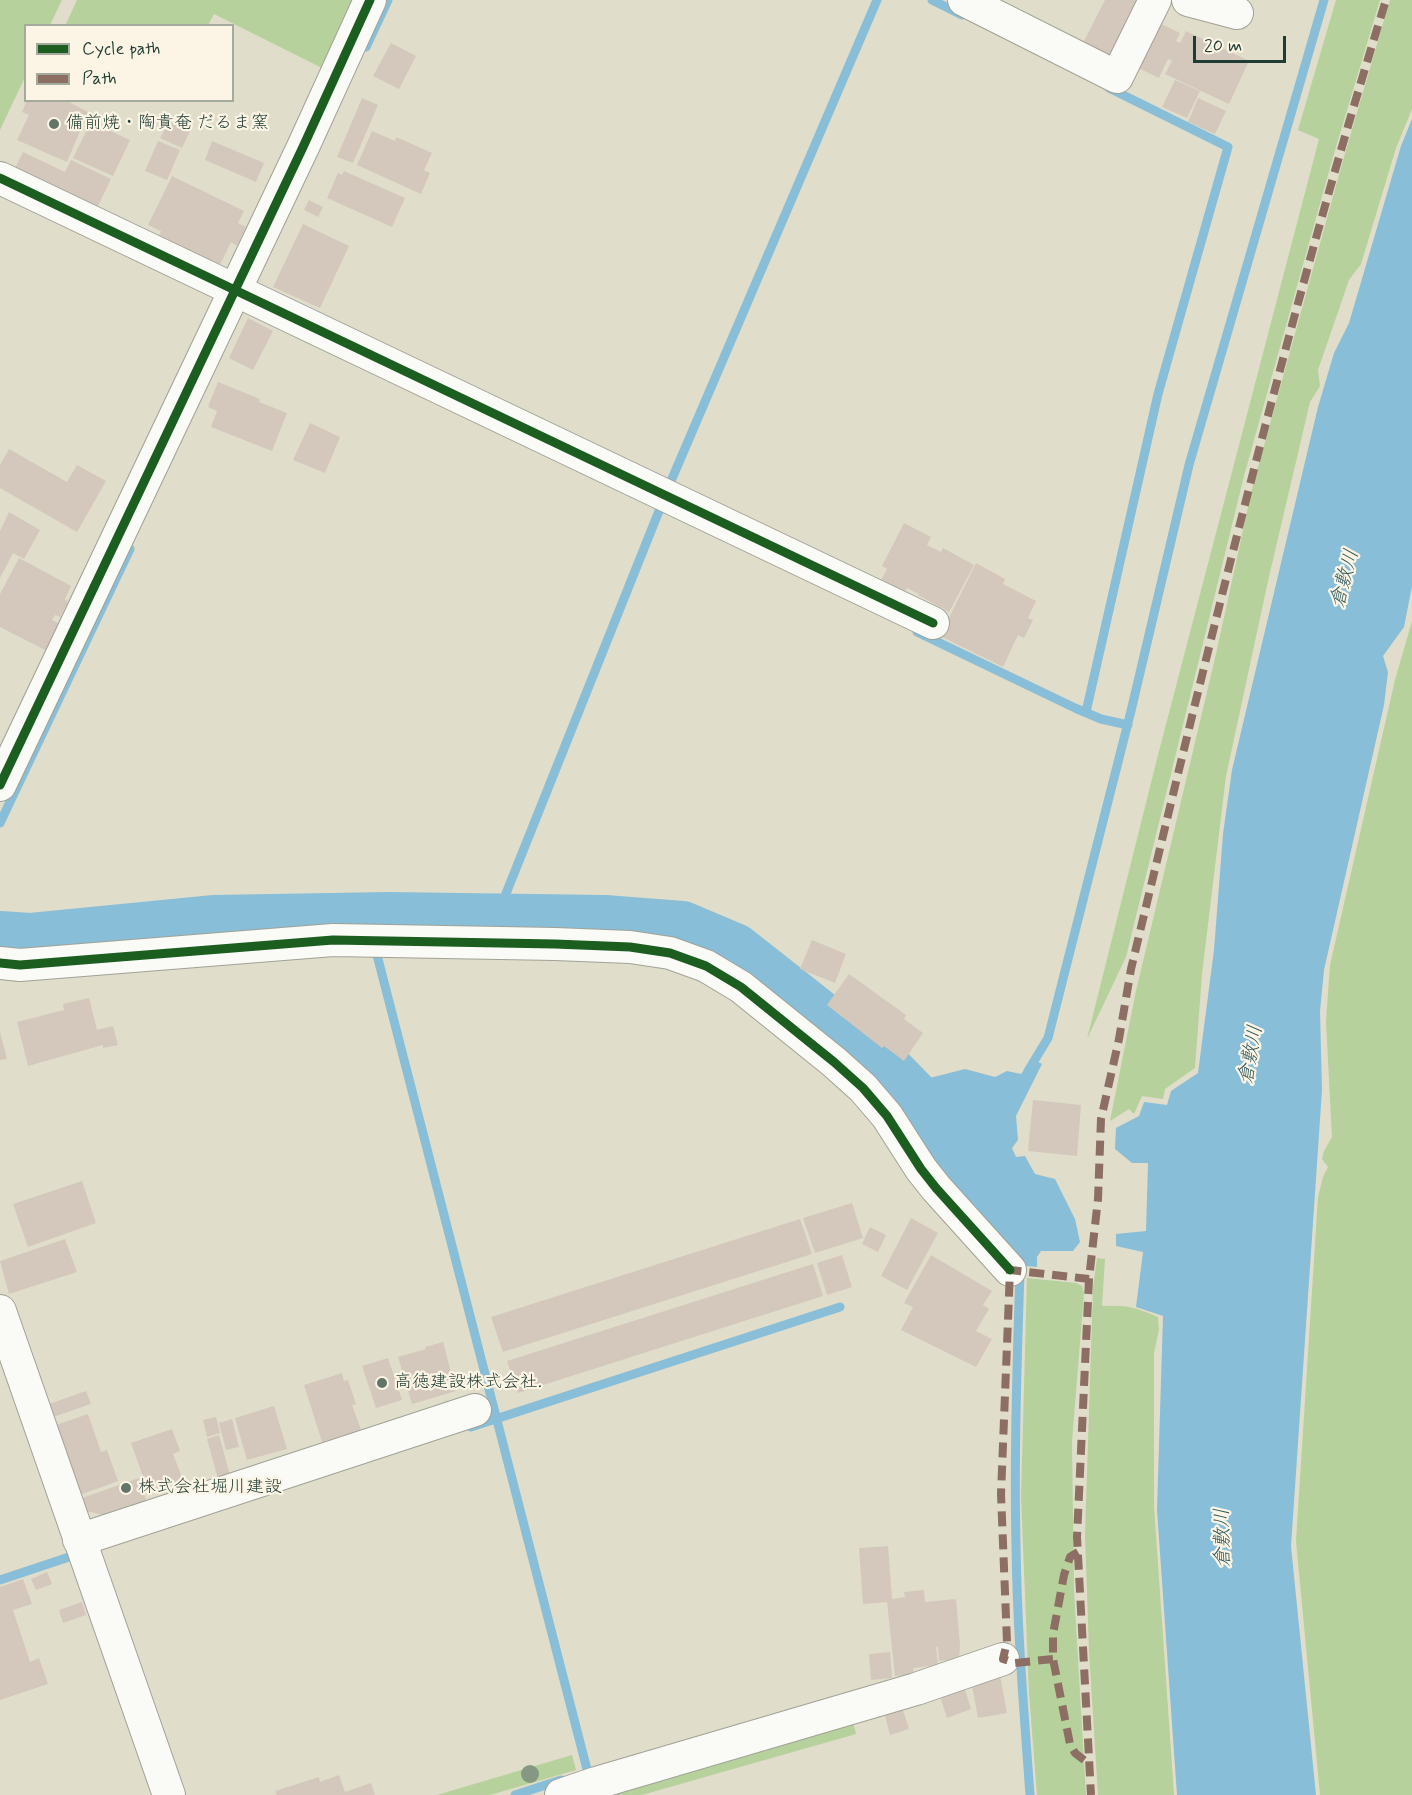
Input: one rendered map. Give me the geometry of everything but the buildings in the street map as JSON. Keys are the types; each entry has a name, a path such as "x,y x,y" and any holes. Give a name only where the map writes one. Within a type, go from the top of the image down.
{"street":[{"path":"0,785 236,290 370,0"},
{"path":"964,0 1117,77 1155,0"},
{"path":"1188,0 1237,13"},
{"path":"0,178 933,623"},
{"path":"0,963 20,965 272,944 373,941 630,947 670,953 706,966 741,987 863,1088 887,1116 936,1188 1010,1270"},
{"path":"0,1311 169,1795"},
{"path":"79,1540 475,1410"},
{"path":"581,1788 916,1689 1003,1659"}],"green space":[{"path":"0,0 62,0 50,24 24,24 24,79 0,130"},
{"path":"77,0 355,0 324,69 214,14 209,24 66,24"},
{"path":"1336,0 1380,0 1333,157 1244,476 1126,957 1087,1039 1158,755 1319,139 1298,130"},
{"path":"1390,0 1412,0 1412,109 1396,148 1361,264 1349,280 1318,370 1320,386 1310,402 1268,581 1226,776 1202,974 1195,1068 1165,1089 1163,1099 1142,1096 1134,1114 1129,1109 1110,1121 1136,991 1216,654 1252,489"},
{"path":"1412,621 1412,1795 1320,1795 1296,1541 1318,1197 1328,1167 1322,1159 1332,1137 1326,1022 1330,965 1395,680"},
{"path":"1097,1258 1105,1259 1102,1306 1131,1307 1158,1317 1159,1330 1154,1353 1154,1506 1174,1795 1098,1795 1085,1535 1093,1288"},
{"path":"1027,1278 1076,1283 1082,1286 1084,1293 1072,1442 1074,1591 1086,1795 1037,1795 1029,1693 1021,1497"},
{"path":"852,1717 856,1734 642,1795 601,1795"},
{"path":"572,1755 576,1770 490,1795 437,1795"}],"water":[{"name":"倉敷川","path":"1412,119 1412,586 1404,627 1383,656 1388,672 1384,705 1324,970 1320,1011 1322,1090 1291,1546 1316,1795 1177,1795 1157,1510 1163,1316 1136,1307 1143,1252 1116,1246 1116,1234 1146,1231 1148,1163 1132,1163 1115,1149 1116,1128 1139,1116 1144,1102 1167,1105 1171,1091 1198,1073 1214,950 1223,834 1232,770 1318,407 1334,353 1349,323 1401,146"},
{"path":"1032,1059 1042,1064 1016,1116 1018,1140 1012,1148 1016,1157 1025,1156 1035,1174 1055,1179 1075,1219 1080,1242 1073,1251 1041,1251 1037,1257 1037,1267 1015,1265 895,1115 922,1080 965,1069 995,1077 1007,1071 1021,1074"}],"waterway":[{"path":"366,47 388,0"},
{"path":"495,921 671,481 877,0"},
{"path":"932,0 962,15"},
{"path":"1028,1071 1048,1038 1131,711 1189,465 1324,0"},
{"path":"1086,712 1158,394 1228,147 1109,88"},
{"path":"0,823 130,549"},
{"path":"917,632 1075,708 1101,719 1128,725"},
{"path":"368,920 590,1781"},
{"path":"0,939 29,941 213,923 389,920 604,923 682,929 734,951 889,1074 962,1149"},
{"path":"1020,1271 1016,1545 1019,1639 1030,1795"},
{"path":"471,1427 840,1307"},
{"path":"0,1580 69,1557"},
{"path":"515,1795 561,1780"}],"marked path":[{"path":"1053,1659 1015,1663 1003,1659 1007,1642 1001,1494 1010,1270 1089,1279 1098,1199 1101,1119 1119,1039 1131,969 1282,361 1386,0"},
{"path":"1089,1279 1077,1537 1091,1795"},
{"path":"1078,1552 1070,1557 1064,1575 1053,1634 1053,1659 1070,1744 1075,1753 1088,1763"}],"cycle path":[{"path":"0,785 303,147 370,0"},
{"path":"0,178 933,623"},
{"path":"0,963 20,965 333,940 555,944 630,947 670,953 706,966 741,987 863,1088 887,1116 936,1188 1010,1270"}],"place":[{"name":"備前焼・陶貴奄 だるま窯","path":"54,124"},
{"name":"高徳建設株式会社.","path":"382,1383"},
{"name":"株式会社堀川建設","path":"126,1488"}]}
